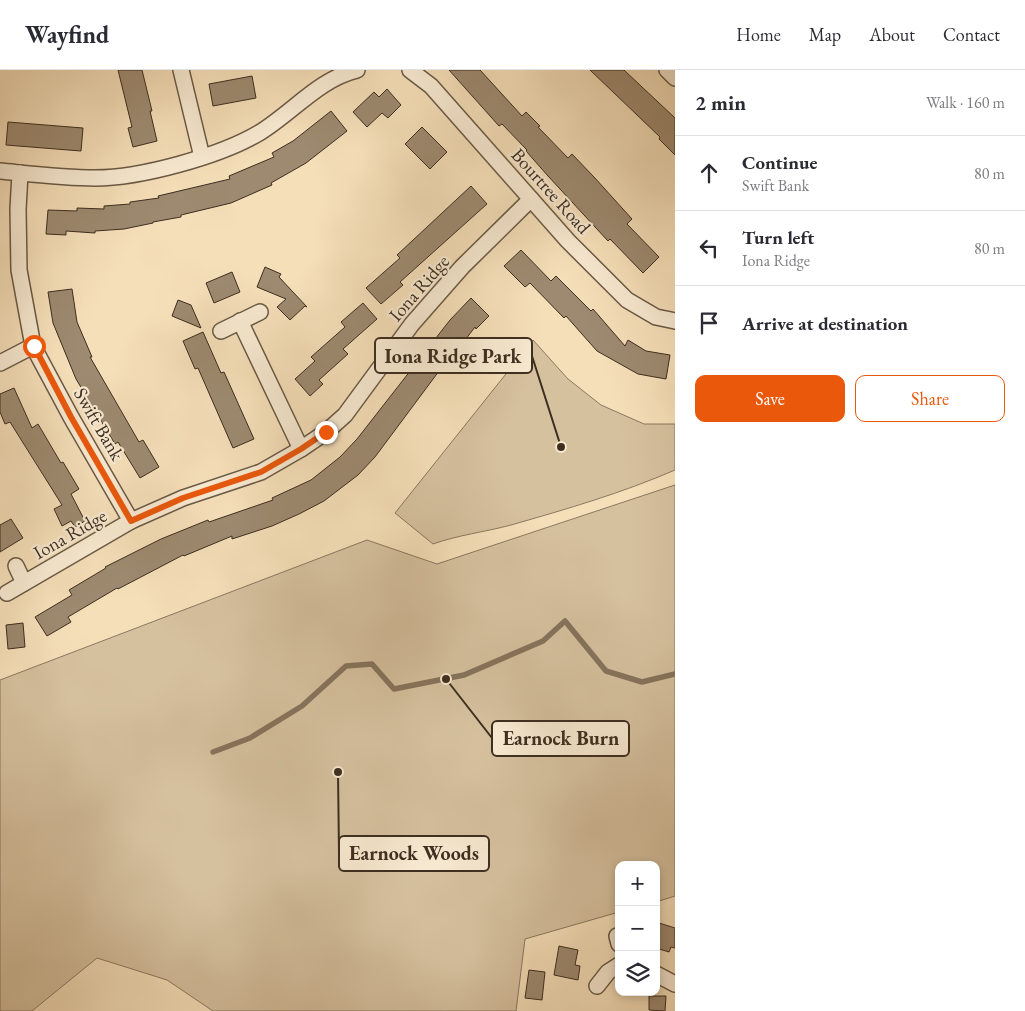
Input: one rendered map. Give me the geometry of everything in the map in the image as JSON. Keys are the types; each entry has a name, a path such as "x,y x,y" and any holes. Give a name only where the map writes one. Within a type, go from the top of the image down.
{"street":[{"path":"181,70 202,157"},
{"path":"0,171 96,178 170,167 248,139 276,122 324,83 344,73 357,70"},
{"name":"Bourtree Road","path":"410,70 430,86 568,241 628,300 656,317 675,321"},
{"path":"667,70 675,78"},
{"name":"Swift Bank","path":"20,173 18,209 19,270 34,346 71,417 131,521"},
{"name":"Iona Ridge","path":"7,593 131,521 183,498 261,472 326,432 345,415 412,324 462,268 531,199"},
{"path":"221,331 260,312"},
{"path":"240,321 301,449"},
{"path":"0,363 34,346"},
{"name":"Iona Ridge","path":"16,566 24,583"},
{"path":"596,986 608,972 615,968"},
{"path":"660,976 675,984"}],"shaded area":[{"path":"533,340 568,379 601,405 644,424 675,424 675,470 574,507 433,544 395,513"},
{"path":"675,485 675,896 660,901 660,861 615,861 615,913 525,939 516,1011 213,1011 167,980 97,958 32,1011 0,1011 0,680 367,540 437,564"}],"building":[{"path":"118,70 142,70 157,141 133,147 128,128 132,127"},
{"path":"449,70 480,70 522,116 526,112 540,126 538,127 568,158 572,154 632,219 627,224 659,257 643,273 610,239 608,241 548,176 527,150 502,124 499,126"},
{"path":"590,70 624,70 675,118 675,155 659,139 660,137"},
{"path":"252,76 256,98 213,106 209,84"},
{"path":"387,89 401,105 388,118 382,113 367,127 353,112 374,92 379,97"},
{"path":"331,111 347,131 306,163 271,183 272,185 231,203 181,215 181,217 124,229 95,231 95,233 66,231 66,235 46,234 48,210 77,211 77,208 104,209 104,206 130,204 130,202 159,198 158,196 230,179 229,176 274,157 272,153 293,141"},
{"path":"8,122 83,128 81,151 6,145"},
{"path":"422,127 447,152 430,169 405,144"},
{"path":"471,186 487,204 400,282 403,285 381,304 366,288 400,258 397,255"},
{"path":"521,250 551,281 556,276 591,311 593,309 625,346 628,340 646,351 670,355 666,379 638,374 597,351 566,316 564,318 530,283 525,287 504,266"},
{"path":"265,267 281,274 279,277 307,307 305,306 290,320 277,307 286,299 257,287"},
{"path":"232,272 240,292 214,303 206,283"},
{"path":"72,289 77,322 92,357 90,357 139,442 143,440 159,467 140,478 118,442 115,444 76,379 53,323 48,292"},
{"path":"471,298 489,316 476,329 475,327 447,364 445,363 375,457 358,475 324,501 299,514 272,526 232,539 232,536 183,555 117,588 68,617 71,622 47,636 35,617 72,595 69,590 105,567 161,539 208,520 209,522 273,500 272,498 311,480 340,457 357,439 450,320"},
{"path":"178,300 191,305 201,328 172,316"},
{"path":"363,303 377,319 343,349 348,354 319,380 323,384 310,396 295,379 315,361 311,357 345,327 341,322"},
{"path":"203,332 221,373 224,372 254,439 233,448 198,368 195,369 183,341"},
{"path":"14,388 32,428 38,424 79,489 71,494 85,521 75,527 71,521 62,526 54,509 62,505 10,422 5,424 0,412 0,394"},
{"path":"11,519 23,538 0,552 0,525"},
{"path":"23,623 25,647 8,649 6,625"},
{"path":"660,923 675,928 675,948 671,947 669,952 660,949"},
{"path":"559,946 578,950 575,965 580,966 578,980 554,975"},
{"path":"529,970 545,972 542,1000 525,998"},
{"path":"649,996 666,996 665,1011 649,1010"}],"waterway":[{"path":"213,752 250,738 302,706 346,666 372,664 394,689 464,675 543,641 565,621 606,671 642,682 675,674"}],"place":[{"name":"Iona Ridge Park","path":"561,447"},
{"name":"Earnock Burn","path":"446,679"},
{"name":"Earnock Woods","path":"338,772"}],"route":[{"path":"34,346 46,373 131,521 183,498 261,472 326,432"}]}
